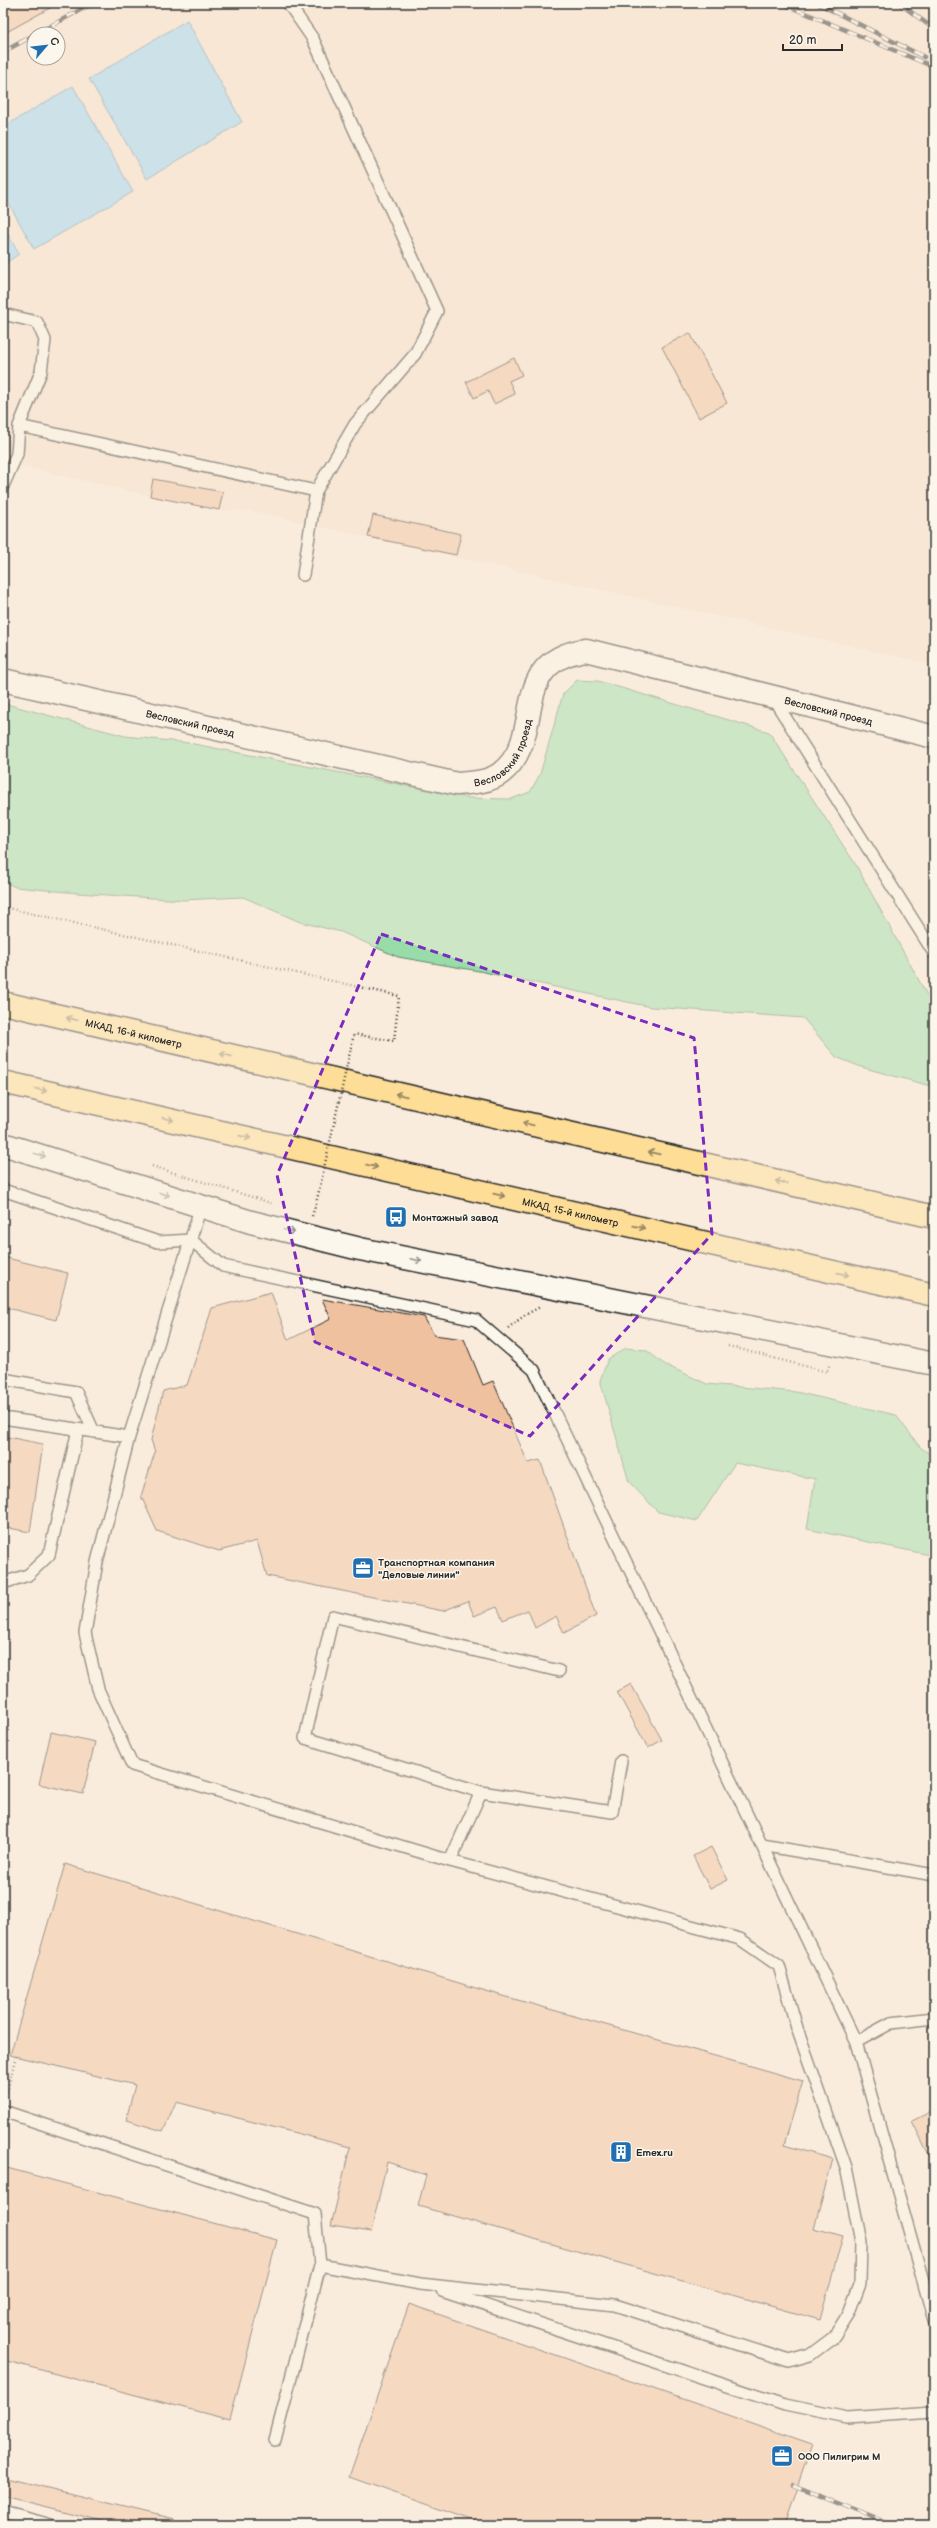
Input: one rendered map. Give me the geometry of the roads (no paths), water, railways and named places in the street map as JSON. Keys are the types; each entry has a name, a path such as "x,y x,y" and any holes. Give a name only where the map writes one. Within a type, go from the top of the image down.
{"highway":[{"name":"МКАД, 16-й километр","path":"3,1003 819,1190"},
{"name":"МКАД, 15-й километр","path":"3,1082 934,1295"},
{"path":"819,1190 934,1217"}],"main road":[{"name":"Весловский проезд","path":"3,680 457,784 479,782 501,773 519,752 540,674 551,661 570,653 586,650 934,737"},
{"path":"3,1144 251,1222 360,1249 934,1364"},
{"path":"819,1190 934,1206"}],"lane":[{"path":"288,3 314,39 437,310 415,354 355,424 316,491 303,575"},
{"path":"3,314 37,322 45,340 41,372 19,426 17,454 3,486"},
{"path":"19,426 316,491"},
{"path":"773,697 934,953"},
{"path":"3,1190 158,1242 191,1240 222,1266 476,1320 534,1370 856,2042 934,2320"},
{"path":"202,1206 129,1437 96,1562 86,1632 98,1689 132,1765 450,1861 740,1939 779,1966 797,2028 846,2167 861,2242 860,2284 849,2313 834,2337 810,2355 789,2361 615,2305 420,2284 320,2265"},
{"path":"3,1379 76,1392 94,1432"},
{"path":"3,1418 129,1437"},
{"path":"3,1583 28,1576 49,1555 78,1430"},
{"path":"559,1671 334,1616 305,1738 481,1792 612,1812 621,1761"},
{"path":"450,1861 481,1792"},
{"path":"762,1845 934,1875"},
{"path":"856,2042 891,2023 934,2018"},
{"path":"3,2111 314,2214 320,2265 275,2440"},
{"path":"420,2284 785,2405 847,2418 934,2412"},
{"path":"3,2512 51,2525"}],"water":[{"path":"187,20 242,122 147,179 89,79"},
{"path":"73,86 133,192 34,249 3,193 3,127"},
{"path":"3,225 19,254 3,265"}],"railway":[{"path":"51,26 93,3"},
{"path":"781,3 934,67"},
{"path":"817,3 924,57"},
{"path":"899,3 934,29"},
{"path":"3,52 26,39"},
{"path":"792,2485 893,2525"}],"place":[{"name":"Монтажный завод","path":"396,1217"},
{"name":"Транспортная компания \"Деловые линии\"","path":"363,1568"},
{"name":"Emex.ru","path":"621,2152"},
{"name":"ООО Пилигрим М","path":"782,2456"}]}
